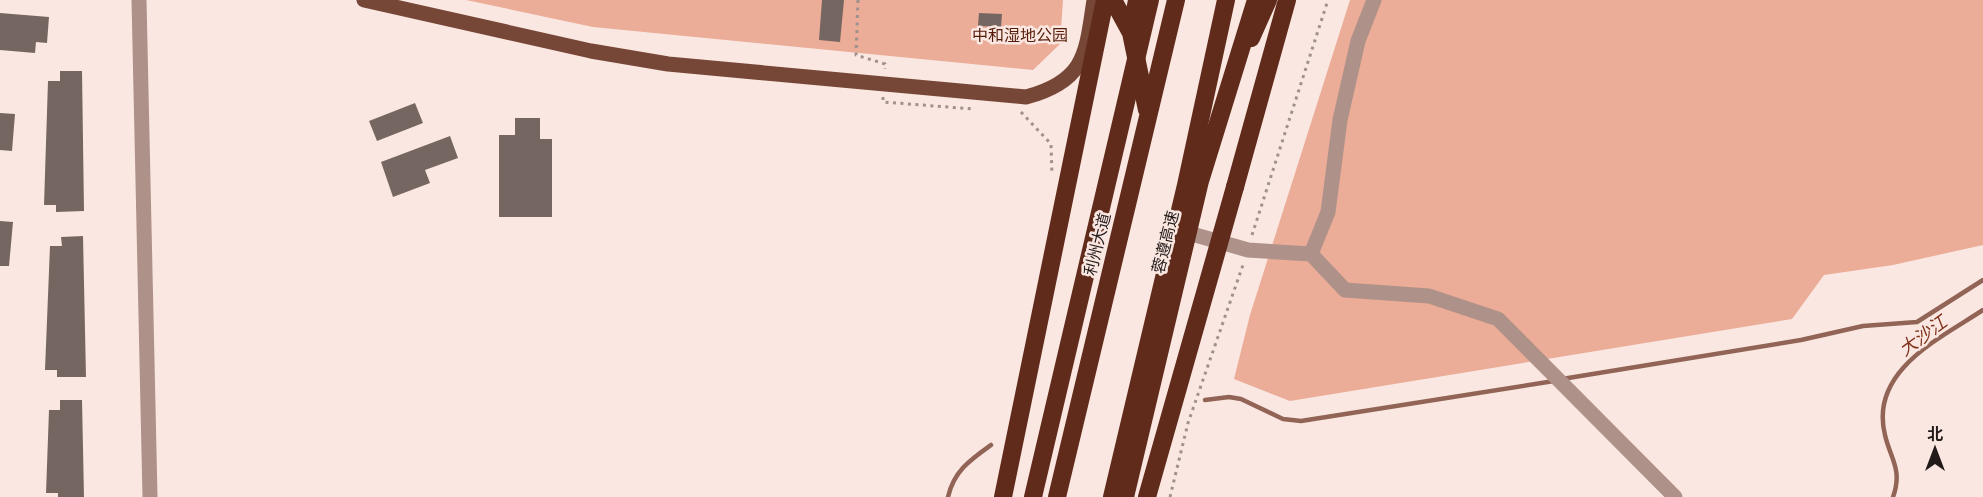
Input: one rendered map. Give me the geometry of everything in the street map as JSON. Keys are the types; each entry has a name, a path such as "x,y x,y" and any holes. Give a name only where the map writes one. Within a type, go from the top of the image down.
{"highway":[{"path":"1003,497 1105,0"},
{"path":"1113,0 1131,33 1148,114"},
{"path":"1131,33 1137,0"},
{"path":"1033,497 1150,0"},
{"name":"利州大道","path":"1057,497 1176,0"},
{"path":"1112,497 1186,185 1226,0"},
{"name":"蓉遵高速","path":"1125,497 1200,181 1256,0"},
{"path":"1186,185 1268,0"},
{"path":"1147,497 1287,0"}],"main road":[{"path":"364,0 591,51 668,64 1026,97 1047,91 1079,67 1086,53 1094,0"}],"street":[{"path":"139,0 150,497"},
{"path":"1311,254 1328,212 1340,120 1358,41 1374,0"},
{"path":"1175,229 1248,250 1311,254 1345,290 1429,296 1498,319 1575,399 1675,497"}],"path":[{"path":"858,0 856,55 885,64"},
{"path":"1170,497 1188,423 1248,250 1328,0"},
{"path":"883,102 975,109"},
{"path":"1009,111 1021,112 1051,144 1052,176"},
{"path":"1051,144 1062,140"}],"green space":[{"name":"中和湿地公园","path":"466,0 1063,0 1060,44 1033,70 593,27"},
{"path":"1350,0 1983,0 1983,245 1893,265 1824,275 1792,319 1290,401 1234,379 1250,315"}],"building":[{"path":"822,0 844,0 840,42 819,40"},
{"path":"0,13 49,17 47,43 36,42 35,53 0,50"},
{"path":"979,13 1002,14 1001,27 978,26"},
{"path":"60,71 82,71 84,211 56,212 56,205 44,205 48,81 60,81"},
{"path":"415,103 423,123 377,141 369,121"},
{"path":"0,113 15,114 12,151 0,150"},
{"path":"515,118 540,118 540,139 552,139 552,217 499,217 499,135 515,135"},
{"path":"450,136 458,158 425,170 430,183 393,197 381,162"},
{"path":"0,221 13,222 9,266 0,266"},
{"path":"83,236 86,377 57,377 57,370 45,370 50,246 62,246 61,237"},
{"path":"60,400 82,400 84,497 58,497 58,493 46,493 49,410 60,410"}],"waterway":[{"path":"1562,379 1801,340 1863,326 1917,322 1983,280"},
{"name":"大沙江","path":"1893,497 1897,479 1895,464 1885,435 1883,412 1887,393 1897,375 1928,345 1983,310"},
{"path":"1205,400 1229,397 1241,399 1283,419 1301,421 1554,381"},
{"path":"948,497 959,473 991,445"}]}
